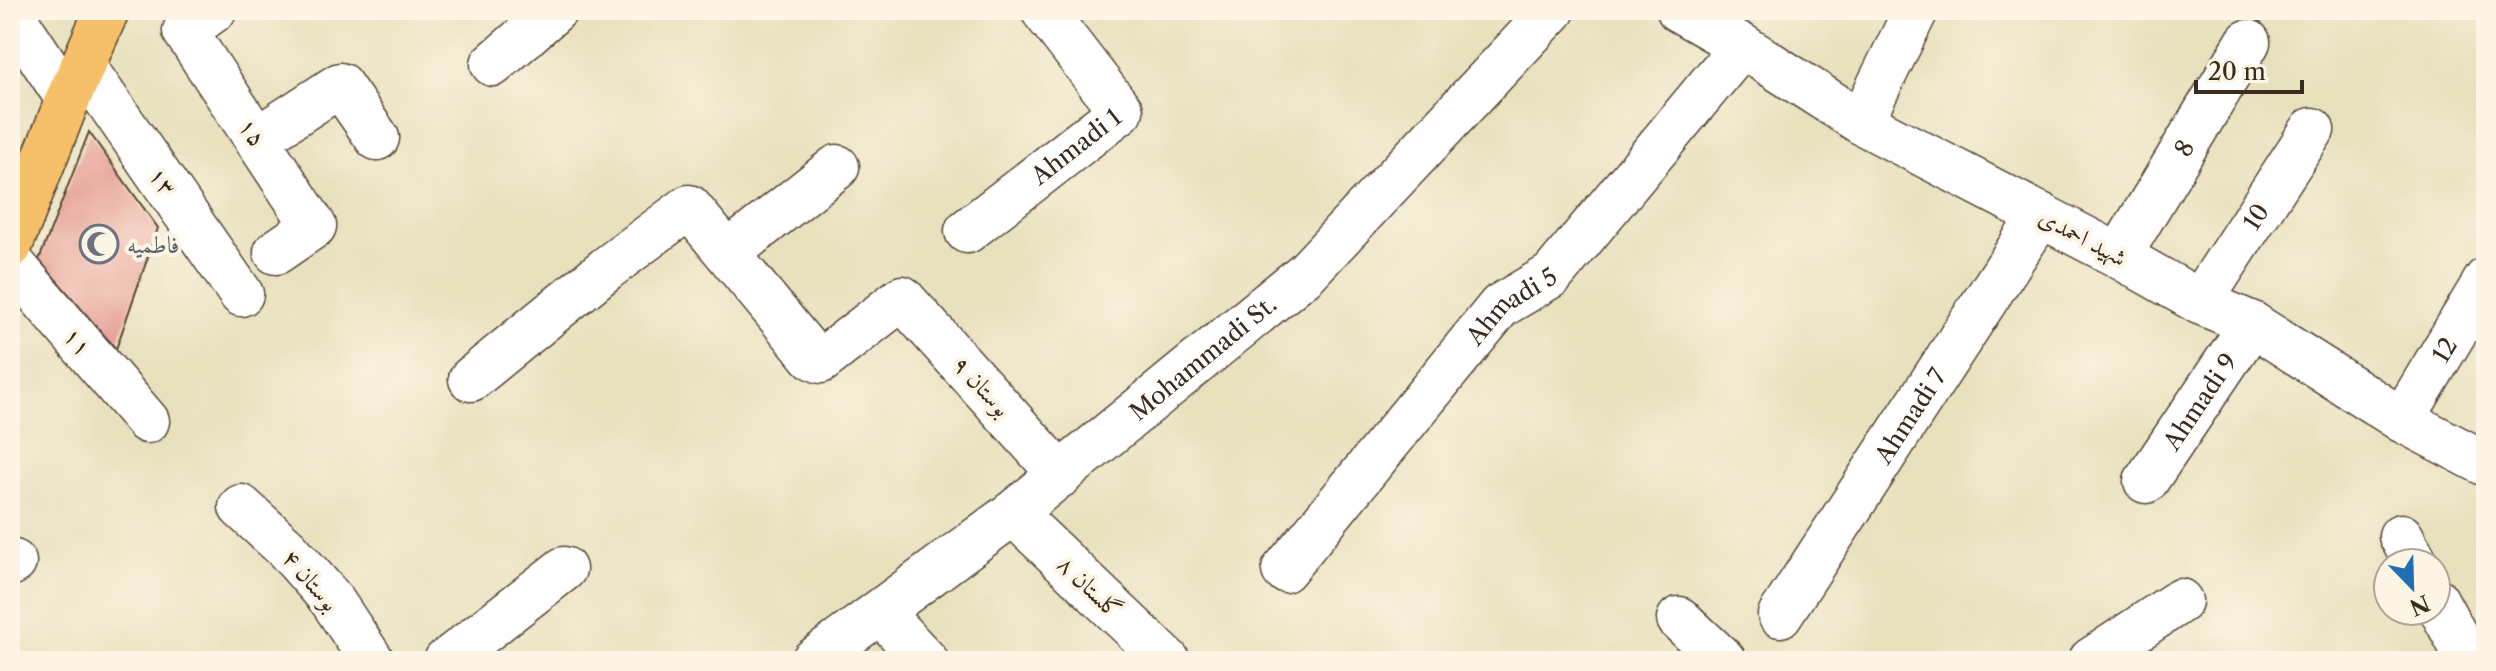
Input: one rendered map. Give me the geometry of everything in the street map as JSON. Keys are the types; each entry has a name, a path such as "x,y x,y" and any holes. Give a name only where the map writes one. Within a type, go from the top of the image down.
{"main road":[{"path":"17,240 107,10"}],"street":[{"name":"۱۵","path":"214,10 185,31 314,226 276,252"},
{"path":"493,64 555,10"},
{"name":"Ahmadi 1","path":"967,231 1121,111 1043,10"},
{"name":"Mohammadi St.","path":"813,661 1013,513 1306,273 1553,10"},
{"name":"شهید احمدی","path":"1679,10 1861,122 2119,256 2200,302 2252,324 2402,420 2486,464"},
{"path":"1861,122 1916,10"},
{"name":"۱۳","path":"10,11 76,83 241,294"},
{"name":"8","path":"2119,256 2248,42"},
{"name":"Ahmadi 5","path":"1284,570 1500,306 1552,275 1742,46"},
{"path":"257,139 340,85 377,138"},
{"name":"10","path":"2200,302 2312,130"},
{"path":"471,379 606,269 689,207 728,253 837,167"},
{"name":"Ahmadi 7","path":"1780,615 2041,215"},
{"name":"۱۱","path":"17,240 147,421"},
{"name":"بوستان ۹","path":"728,253 813,357 821,361 902,298 1061,475"},
{"name":"12","path":"2402,420 2486,280"},
{"name":"Ahmadi 9","path":"2146,481 2252,324"},
{"name":"بوستان ۴","path":"241,507 287,549 331,599 372,661"},
{"name":"گلستان ۸","path":"1013,513 1168,661"},
{"path":"446,661 564,569"},
{"path":"2092,660 2180,601"},
{"path":"880,612 926,661"},
{"path":"1679,619 1724,661"},
{"path":"2451,627 2469,661"}],"building":[{"name":"فاطمیه","path":"89,132 158,228 116,349 39,260"}],"place":[{"name":"فاطمیه","path":"99,244"}]}
